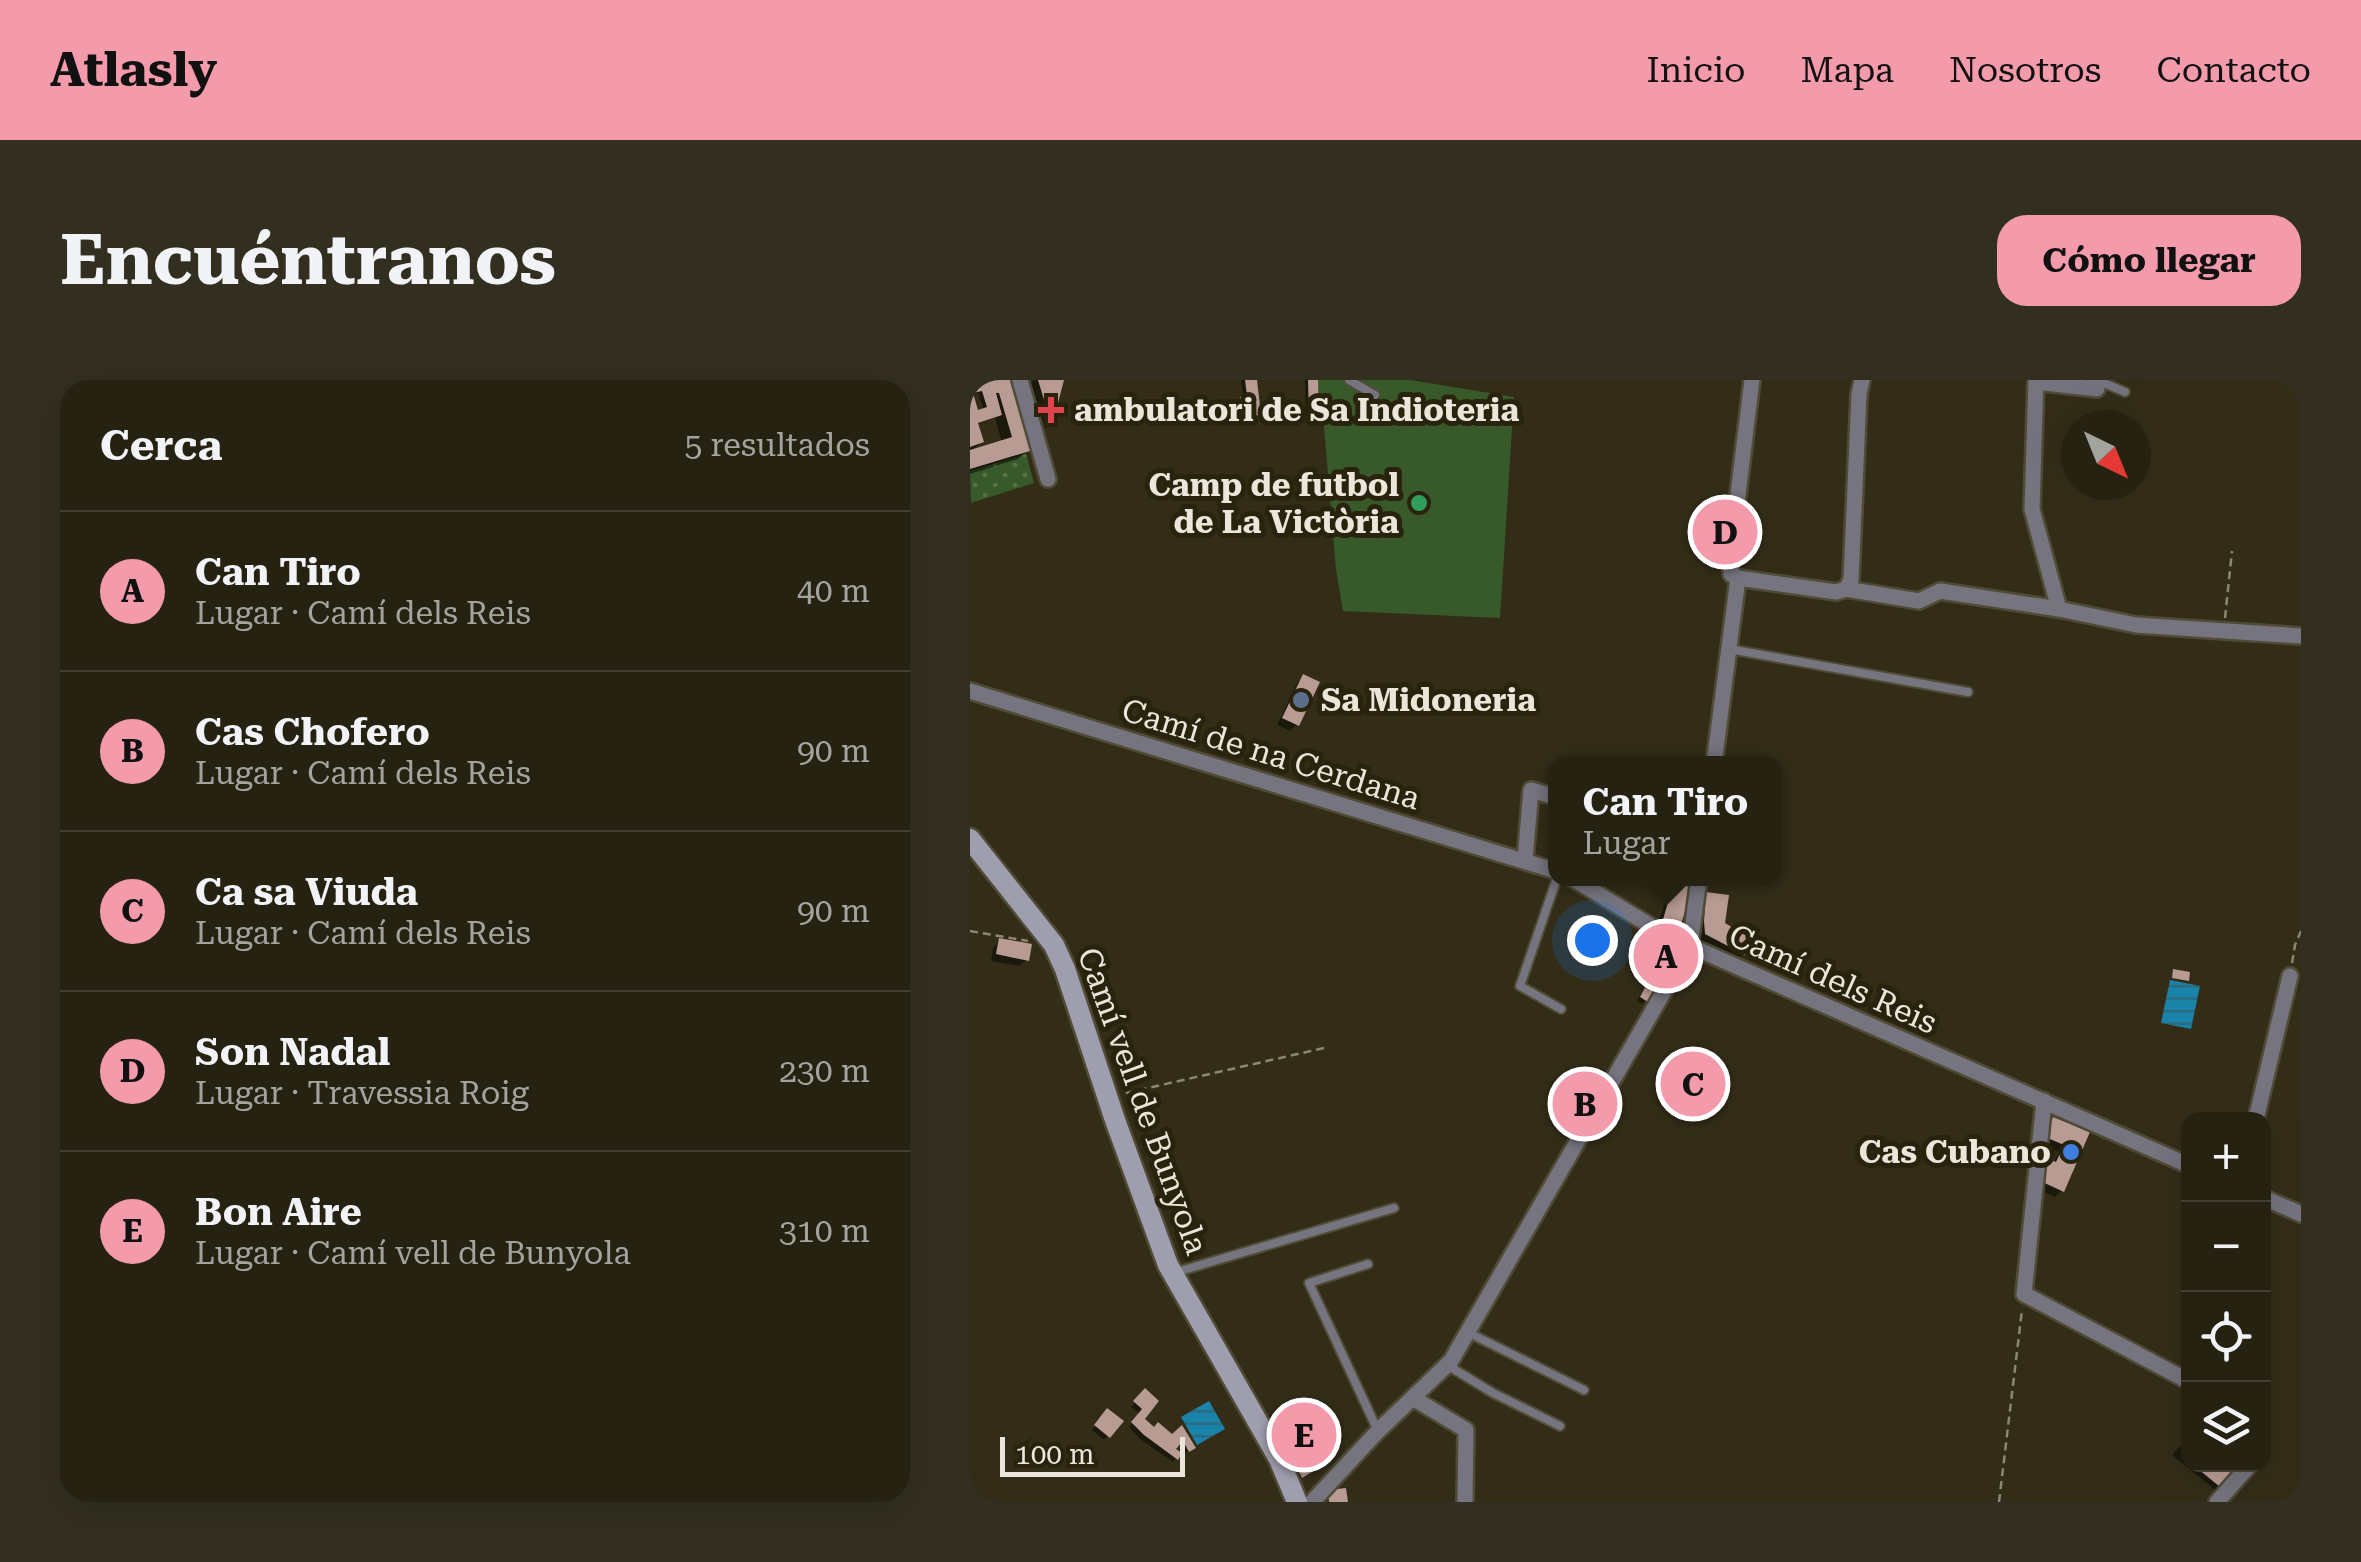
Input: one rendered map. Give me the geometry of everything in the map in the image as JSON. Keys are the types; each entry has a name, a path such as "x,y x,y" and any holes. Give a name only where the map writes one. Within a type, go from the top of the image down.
{"street":[{"path":"1020,380 1048,479"},
{"path":"1752,380 1730,560 1732,574 1738,578 1919,601 1940,591 2059,608 2136,625 2301,636"},
{"path":"1846,589 1851,580 1858,394 1862,380"},
{"path":"2059,608 2032,509 2036,381 2098,389 2097,380"},
{"path":"1715,756 1738,578"},
{"name":"Camí de na Cerdana","path":"970,692 1548,868"},
{"path":"1525,860 1531,790 1548,795"},
{"name":"Camí vell de Bunyola","path":"970,839 1054,945 1168,1265 1279,1458 1298,1502"},
{"path":"1585,886 1690,946 1698,886"},
{"name":"Camí dels Reis","path":"1312,1502 1446,1365 1690,946 2181,1162"},
{"path":"2258,1112 2290,976"},
{"path":"2044,1102 2024,1294 2181,1377"},
{"path":"2271,1201 2301,1214"},
{"path":"1413,1398 1466,1430 1465,1502"},
{"path":"2217,1502 2243,1472"}],"lane":[{"path":"1349,380 1375,395"},
{"path":"2097,380 2124,392"},
{"path":"1728,649 1968,692"},
{"path":"1554,886 1520,986 1561,1010"},
{"path":"1173,1273 1394,1208"},
{"path":"1368,1264 1309,1283 1378,1432"},
{"path":"1467,1332 1584,1390"},
{"path":"1446,1365 1493,1394 1560,1426"}],"path":[{"path":"2224,629 2232,551"},
{"path":"970,930 1054,945"},
{"path":"2290,976 2294,946 2301,931"},
{"path":"1108,1098 1324,1048"},
{"path":"1999,1502 2024,1294"}],"green space":[{"name":"Camp de futbol de La Victòria","path":"1318,380 1410,380 1514,397 1500,618 1343,611"},
{"path":"1026,454 1034,483 971,503 970,471"}],"water":[{"path":"2170,980 2200,986 2191,1029 2161,1023"},
{"path":"1209,1401 1225,1429 1197,1445 1181,1417"}],"building":[{"path":"1014,380 1034,444 1030,451 970,469 970,450 1012,437 996,393 1002,415 978,423 984,442 970,447 970,382","holes":["982,391 987,407 978,410 973,393"]},
{"name":"ambulatori de Sa Indioteria","path":"1038,380 1064,380 1052,426"},
{"path":"1245,380 1257,380 1261,415 1243,417 1240,397 1247,396"},
{"path":"1308,380 1318,380 1319,416 1309,416"},
{"path":"1722,515 1731,516 1728,549 1718,548"},
{"name":"Sa Midoneria","path":"1303,674 1320,682 1299,726 1282,718"},
{"path":"1673,886 1692,888 1679,931 1661,926"},
{"path":"1706,892 1729,895 1725,923 1753,940 1745,955 1705,934"},
{"path":"999,938 1032,944 1029,961 996,954"},
{"path":"1668,941 1677,945 1648,1002 1640,997 1650,978 1632,968 1639,953 1658,960"},
{"path":"2173,969 2190,972 2189,981 2172,978"},
{"path":"1691,1061 1710,1068 1694,1109 1659,1095 1665,1081 1680,1087"},
{"path":"1584,1080 1601,1087 1584,1118 1573,1112 1582,1096 1577,1093"},
{"name":"Cas Cubano","path":"2053,1117 2090,1132 2064,1192 2038,1180 2047,1158 2056,1162 2064,1145 2045,1137"},
{"path":"1145,1388 1159,1401 1145,1419 1154,1427 1158,1422 1172,1434 1182,1425 1196,1448 1189,1452 1183,1441 1176,1449 1182,1453 1178,1460 1131,1422 1142,1409 1133,1401"},
{"path":"1107,1408 1124,1421 1110,1438 1094,1425"},
{"path":"1325,1415 1331,1426 1298,1443 1288,1424 1300,1417 1305,1426"},
{"path":"1307,1451 1317,1469 1302,1478 1292,1459"},
{"path":"2202,1472 2238,1472 2225,1491"},
{"path":"1346,1488 1348,1502 1329,1502 1328,1490"}],"place":[{"name":"ambulatori de Sa Indioteria","path":"1051,410"},
{"name":"Camp de futbol de La Victòria","path":"1419,503"},
{"name":"Son Nadal","path":"1725,532"},
{"name":"Sa Midoneria","path":"1301,700"},
{"name":"Can Tiro","path":"1666,956"},
{"name":"Ca sa Viuda","path":"1693,1084"},
{"name":"Cas Chofero","path":"1585,1104"},
{"name":"Cas Cubano","path":"2071,1152"},
{"name":"Bon Aire","path":"1304,1435"}]}
